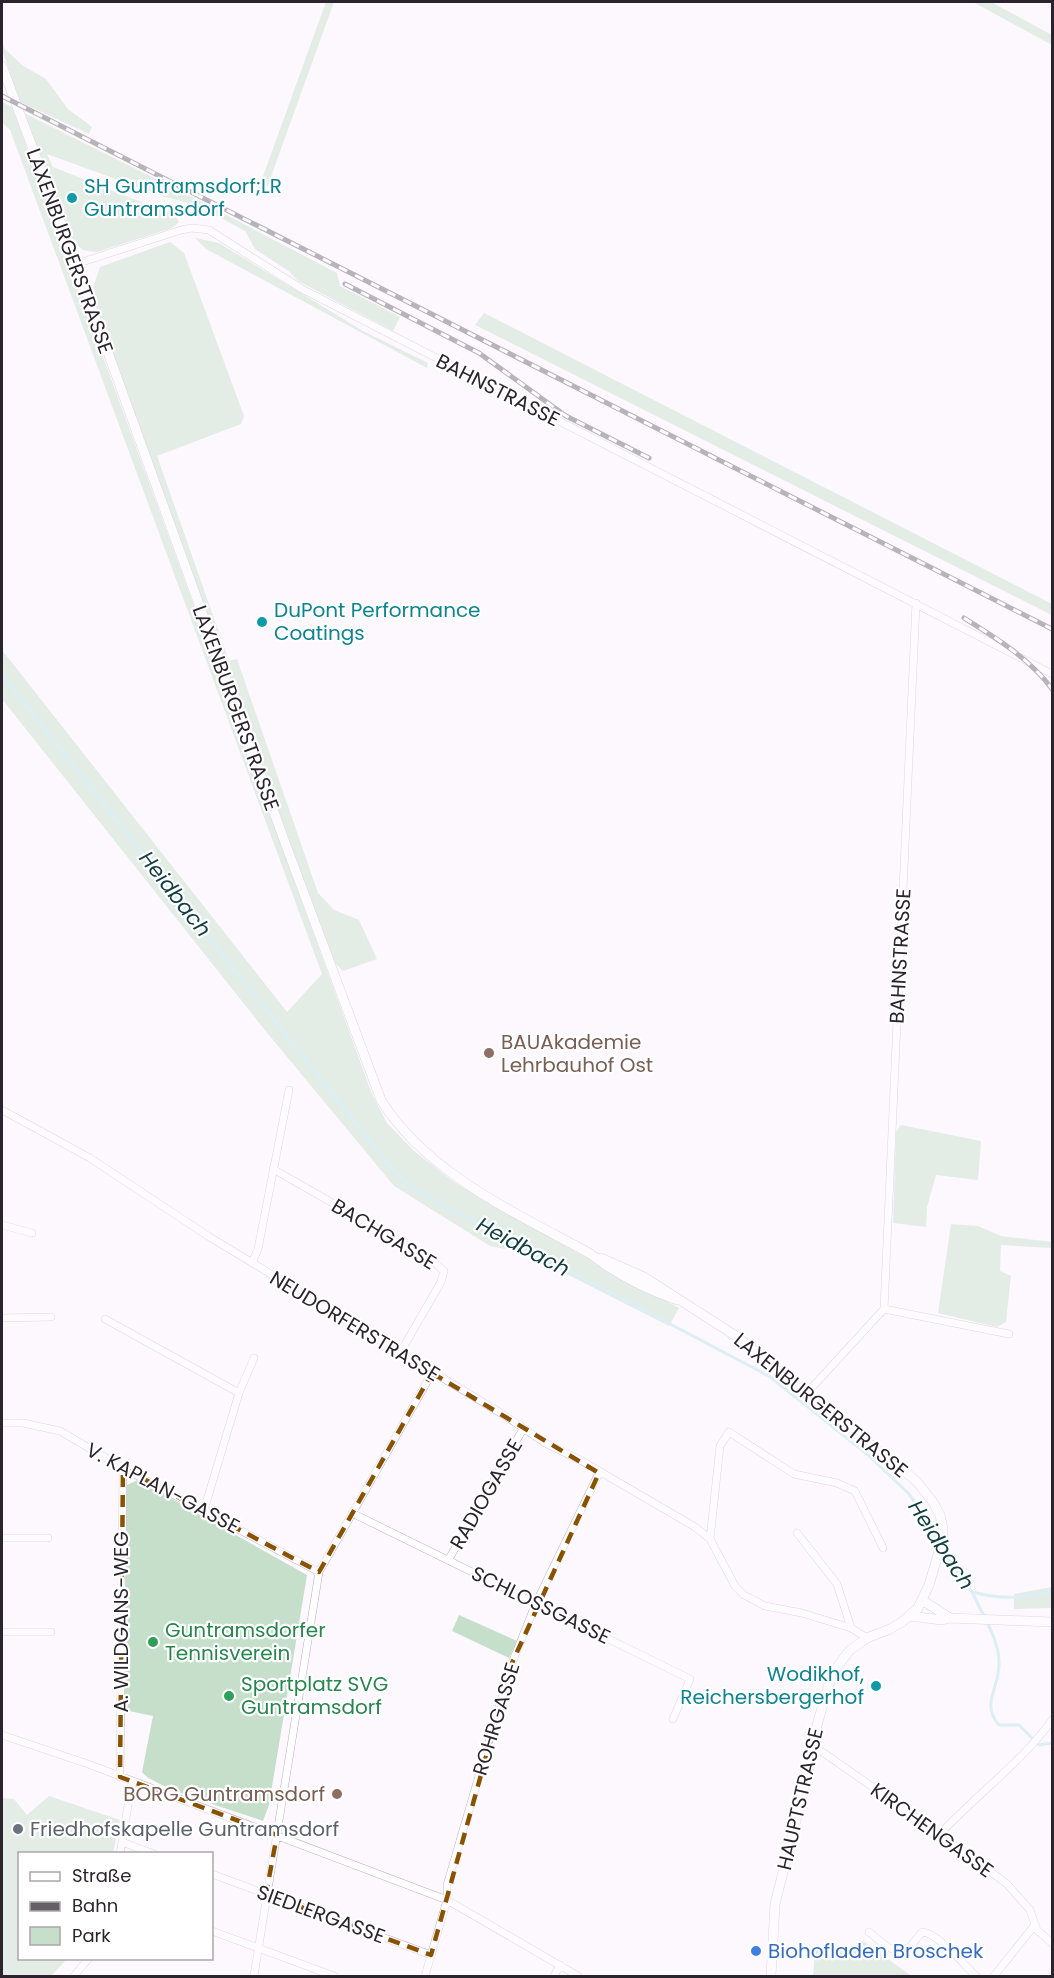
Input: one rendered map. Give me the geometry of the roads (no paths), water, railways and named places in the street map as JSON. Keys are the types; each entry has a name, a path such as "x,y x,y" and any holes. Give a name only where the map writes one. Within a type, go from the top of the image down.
{"street":[{"name":"LAXENBURGERSTRASSE","path":"2,66 76,264 274,815 381,1100 393,1120 410,1138 457,1177 618,1272 660,1294 677,1300 721,1325 917,1482 940,1515 943,1529 937,1560 918,1608 890,1629 867,1638"},
{"name":"BAHNSTRASSE","path":"76,264 181,230 192,228 209,230 302,289 1053,674"},
{"name":"BAHNSTRASSE","path":"884,1309 916,603"},
{"path":"252,1263 258,1249 289,1090"},
{"name":"NEUDORFERSTRASSE","path":"2,1110 90,1158 252,1263 504,1415 523,1429 695,1527 710,1539"},
{"name":"BACHGASSE","path":"273,1169 429,1258 444,1271 441,1282 400,1353"},
{"path":"2,1225 32,1233"},
{"path":"807,1394 884,1309 1009,1334"},
{"path":"2,1318 51,1317"},
{"path":"105,1318 240,1393"},
{"path":"204,1510 240,1393 254,1358"},
{"path":"254,1977 319,1572 432,1373"},
{"name":"V. KAPLAN-GASSE","path":"2,1423 23,1423 60,1431 123,1468 319,1572"},
{"name":"RADIOGASSE","path":"448,1559 523,1429"},
{"path":"867,1638 851,1628 802,1613 765,1606 744,1595 735,1586 710,1539 720,1446 729,1432 794,1474 837,1483 855,1491 883,1548"},
{"name":"A. WILDGANS-WEG","path":"120,1777 123,1468"},
{"name":"ROHRGASSE","path":"425,1977 447,1900 447,1885 507,1679 536,1603 599,1473"},
{"name":"SCHLOSSGASSE","path":"352,1513 690,1679 673,1719"},
{"path":"797,1533 837,1584 851,1628"},
{"path":"2,1538 48,1538"},
{"path":"922,1600 950,1618"},
{"path":"910,1616 933,1619 1053,1622"},
{"path":"2,1632 51,1632"},
{"name":"HAUPTSTRASSE","path":"771,1977 775,1904 820,1714 837,1667 850,1650 867,1638"},
{"path":"940,1834 1042,1735 1053,1720"},
{"path":"2,1735 277,1835 447,1900 578,1977"},
{"name":"KIRCHENGASSE","path":"813,1748 821,1751 940,1834 1007,1884 1030,1910 1034,1926"},
{"path":"120,1852 132,1782"},
{"path":"122,1842 149,1852"},
{"name":"SIEDLERGASSE","path":"213,1874 431,1955"},
{"path":"994,1977 1034,1926 1041,1935 1053,1943"},
{"path":"213,1931 333,1977"},
{"path":"869,1932 900,1953 906,1952 922,1932 927,1932 940,1941 976,1977"},
{"path":"74,1977 88,1960"},
{"path":"554,1977 560,1965"}],"waterway":[{"name":"Heidbach","path":"2,675 391,1168 417,1191 769,1376 867,1454 908,1493 924,1514 937,1546"},
{"name":"Heidbach","path":"942,1551 972,1592 984,1616"},
{"path":"972,1592 1012,1597 1052,1591"},
{"name":"Heidbach","path":"987,1622 999,1657 999,1672 991,1703 994,1717 999,1725 1019,1725 1039,1745 1052,1743"}],"railway":[{"path":"2,96 1052,629"},
{"path":"345,284 479,353 566,416 649,458"},
{"path":"964,618 1022,658 1052,689"}],"place":[{"name":"SH Guntramsdorf;LR Guntramsdorf","path":"72,198"},
{"name":"DuPont Performance Coatings","path":"262,622"},
{"name":"BAUAkademie Lehrbauhof Ost","path":"489,1053"},
{"name":"Guntramsdorfer Tennisverein","path":"153,1642"},
{"name":"Wodikhof, Reichersbergerhof","path":"876,1686"},
{"name":"Sportplatz SVG Guntramsdorf","path":"229,1696"},
{"name":"BORG Guntramsdorf","path":"337,1794"},
{"name":"Friedhofskapelle Guntramsdorf","path":"18,1829"},
{"name":"Biohofladen Broschek","path":"756,1951"}]}
